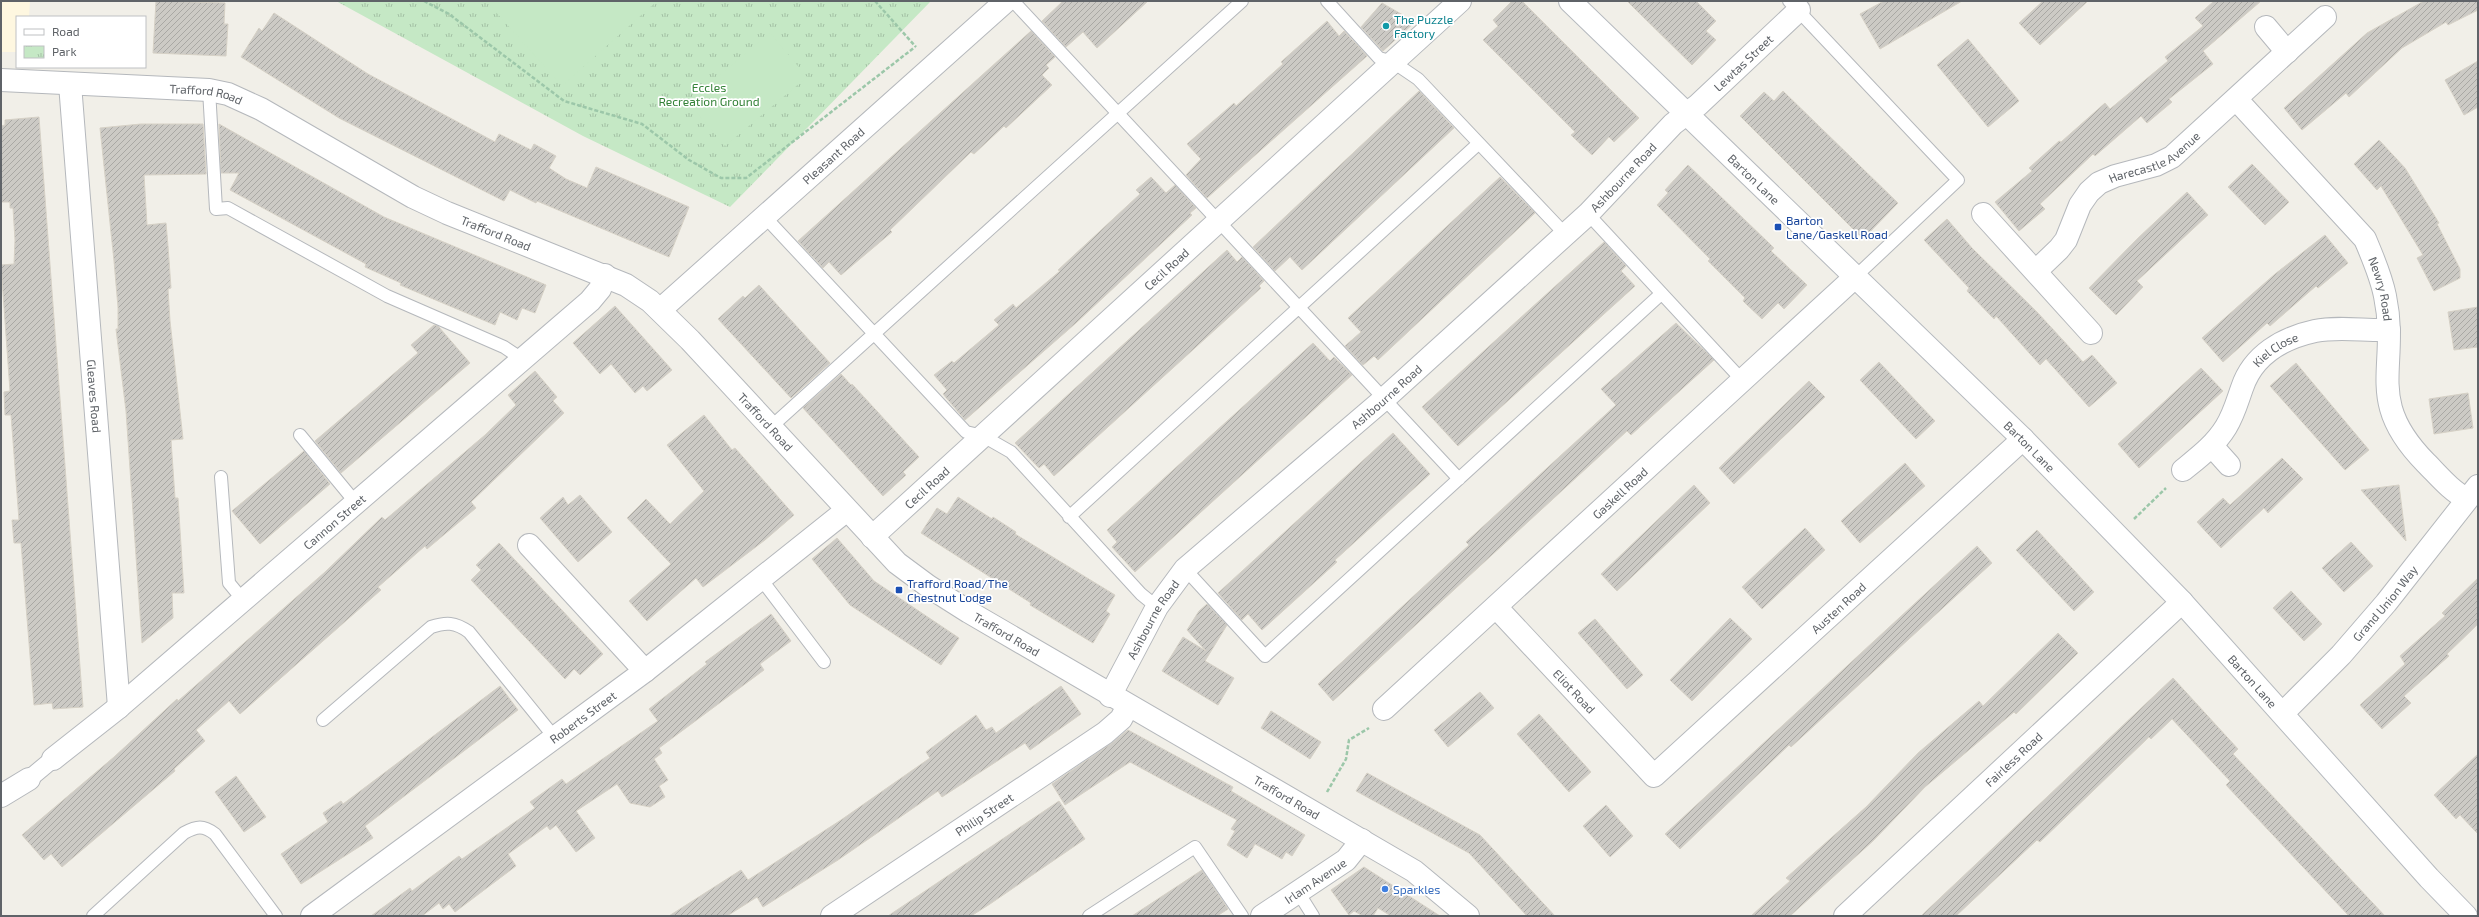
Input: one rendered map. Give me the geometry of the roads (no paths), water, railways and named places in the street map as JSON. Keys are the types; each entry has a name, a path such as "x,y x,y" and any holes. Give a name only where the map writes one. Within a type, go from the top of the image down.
{"street":[{"name":"Pleasant Road","path":"660,310 1006,1"},
{"name":"Cecil Road","path":"872,537 1460,1"},
{"name":"Barton Lane","path":"1570,1 2023,439 2182,602 2283,713 2429,878 2466,916"},
{"name":"Lewtas Street","path":"1687,115 1794,6"},
{"name":"Harecastle Avenue","path":"2036,271 2066,240 2080,205 2089,192 2099,183 2115,176 2156,165 2172,157 2326,17"},
{"path":"2266,27 2287,52"},
{"name":"Trafford Road","path":"1,80 209,90 228,94 261,109 413,197 440,210 605,275 626,285 660,310 772,426 847,510 897,563 928,586 1119,701 1414,871 1468,916"},
{"name":"Gleaves Road","path":"70,84 119,708"},
{"name":"Newry Road","path":"2236,99 2365,239 2377,267 2386,297 2388,330 2386,383 2392,416 2420,457 2457,494 2473,492"},
{"name":"Ashbourne Road","path":"1119,701 1158,607 1185,569 1384,399 1588,214 1673,124 1687,115"},
{"path":"1983,214 2091,333"},
{"name":"Cannon Street","path":"53,759 119,708 590,301 600,289 605,275"},
{"name":"Gaskell Road","path":"1384,709 1855,277"},
{"name":"Kiel Close","path":"2183,470 2212,446 2237,406 2251,368 2274,345 2288,338 2316,331 2388,330"},
{"name":"Austen Road","path":"1654,776 2023,439"},
{"path":"2212,446 2229,464"},
{"name":"Grand Union Way","path":"2283,713 2341,655 2386,603 2473,492"},
{"name":"Roberts Street","path":"312,916 644,671 847,510"},
{"path":"529,545 644,671"},
{"name":"Fairless Road","path":"1845,916 2182,602"},
{"name":"Eliot Road","path":"1496,607 1654,776"},
{"name":"Philip Street","path":"832,916 1105,733 1121,719 1119,701"},
{"path":"2,790 29,779 53,759"},
{"name":"Irlam Avenue","path":"1262,916 1346,860 1362,840"}],"lane":[{"path":"1013,1 1459,479"},
{"path":"772,426 1242,1"},
{"path":"1327,1 1379,58 1393,62 1418,79 1565,234"},
{"path":"1794,6 1958,180 1855,277"},
{"path":"209,90 216,209 228,208 386,296 504,347 522,360"},
{"path":"1069,517 1478,144"},
{"path":"1588,214 1742,380"},
{"path":"765,217 876,332 966,432 983,436 1011,452 1069,517 1142,594 1158,607"},
{"path":"1185,569 1265,656 1661,294"},
{"path":"300,435 356,503"},
{"path":"221,477 229,583 244,600"},
{"path":"760,578 824,662"},
{"path":"323,720 431,627 445,622 459,624 469,632 555,738"},
{"path":"93,916 184,833 195,827 206,827 215,834 276,916"},
{"path":"1089,916 1195,847 1242,916"},
{"path":"1298,892 1313,916"}],"place":[{"name":"The Puzzle Factory","path":"1386,26"},
{"name":"Barton Lane/Gaskell Road","path":"1778,227"},
{"name":"Trafford Road/The Chestnut Lodge","path":"899,590"},
{"name":"Sparkles","path":"1385,889"}],"park label":[{"name":"Eccles Recreation Ground","path":"709,94"}]}
